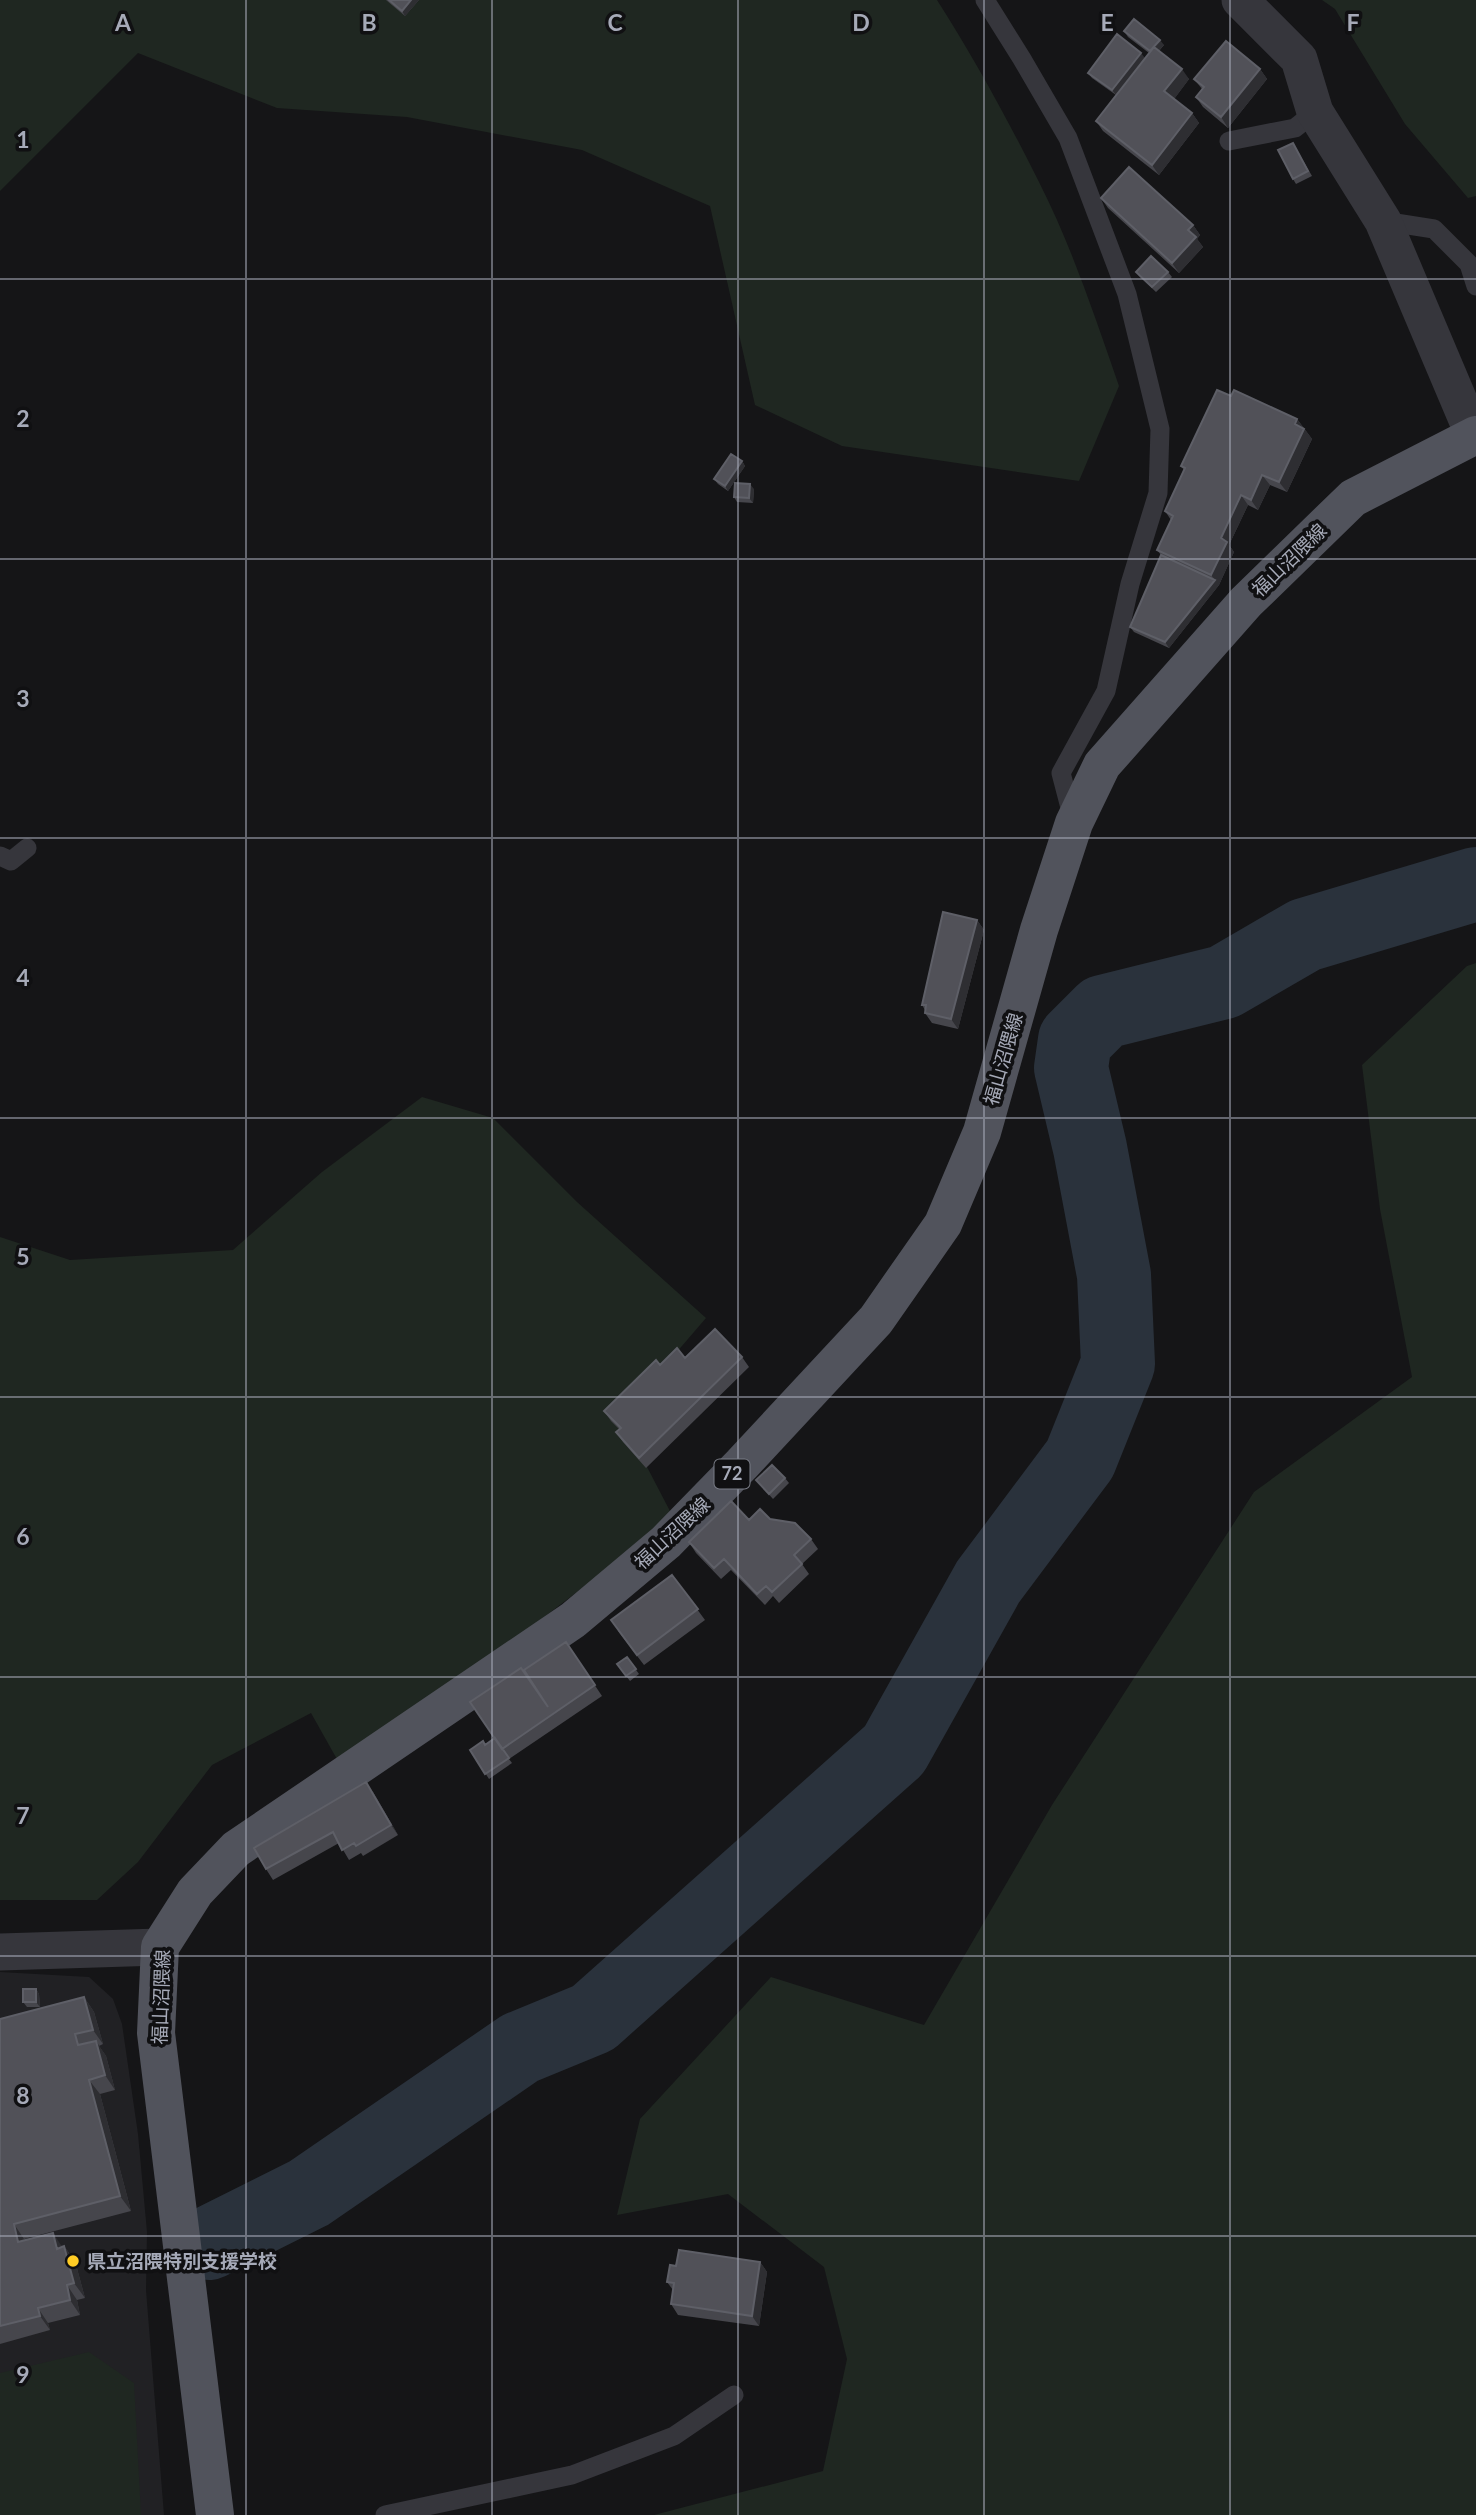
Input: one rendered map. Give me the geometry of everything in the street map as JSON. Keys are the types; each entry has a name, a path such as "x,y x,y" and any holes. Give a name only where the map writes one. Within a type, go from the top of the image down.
{"main road":[{"name":"福山沼隈線","path":"215,2515 156,2033 160,1947 195,1892 236,1849 573,1620 666,1542 876,1320 943,1224 982,1132 1039,930 1074,823 1102,765 1246,602 1353,498 1475,436"}],"street":[{"path":"1240,0 1298,59 1315,112 1383,221 1475,436"},
{"path":"0,1952 160,1947"}],"lane":[{"path":"985,0 1023,58 1068,138 1127,294 1160,429 1158,493 1130,584 1106,691 1061,773 1074,823"},
{"path":"1229,141 1295,128 1315,112"},
{"path":"1383,221 1434,229 1469,264 1476,286"},
{"path":"0,856 11,861 27,848"},
{"path":"385,2515 572,2475 674,2436 734,2395"}],"shaded area":[{"path":"0,0 937,0 990,90 1051,207 1082,282 1119,386 1079,481 842,446 755,405 710,206 582,150 407,117 277,108 138,53 0,191"},
{"path":"1322,0 1476,0 1476,196 1468,198 1405,124 1335,9"},
{"path":"1476,963 1476,2515 654,2515 823,2471 847,2359 824,2267 728,2194 617,2215 640,2119 771,1977 924,2025 1052,1805 1254,1492 1412,1377 1380,1209 1362,1065 1467,966"},
{"path":"422,1097 493,1118 577,1202 706,1318 621,1417 671,1513 594,1579 472,1672 338,1761 311,1713 212,1765 138,1862 97,1900 0,1900 0,1237 70,1260 233,1250 322,1172"},
{"name":"県立沼隈特別支援学校","path":"0,1972 89,1977 113,1999 122,2024 138,2134 147,2232 146,2290 164,2515 0,2515"},
{"path":"89,2352 134,2383 141,2515 0,2515 0,2373"}],"building":[{"path":"389,0 411,0 402,11"},
{"path":"1134,19 1160,40 1150,51 1124,31"},
{"path":"1117,34 1141,53 1112,90 1088,73"},
{"path":"1226,41 1260,69 1221,117 1196,97 1204,87 1194,79"},
{"path":"1154,47 1182,69 1164,91 1192,113 1152,165 1096,121"},
{"path":"1293,143 1308,171 1293,179 1278,150"},
{"path":"1129,167 1193,225 1188,230 1196,237 1172,263 1101,198"},
{"path":"1151,256 1168,272 1152,287 1136,272"},
{"path":"1217,390 1231,396 1234,390 1297,419 1295,424 1304,429 1279,482 1262,475 1251,500 1241,495 1221,538 1227,542 1211,575 1157,550 1173,516 1165,511 1185,468 1181,466"},
{"path":"731,454 742,461 725,486 714,479"},
{"path":"735,483 750,484 749,498 734,497"},
{"path":"1161,555 1215,580 1165,642 1130,627"},
{"path":"943,912 977,920 951,1019 925,1013 926,1005 922,1005"},
{"path":"715,1329 742,1357 639,1458 616,1432 621,1428 604,1411 656,1360 660,1365 677,1348 685,1358"},
{"path":"772,1465 785,1478 769,1494 756,1480"},
{"path":"731,1501 749,1520 760,1509 770,1519 795,1523 811,1539 794,1555 802,1564 772,1592 766,1586 757,1594 724,1559 714,1568 689,1542"},
{"path":"672,1575 698,1609 637,1655 611,1620"},
{"path":"566,1642 595,1685 502,1749 470,1702 521,1668 548,1707 524,1670"},
{"path":"627,1657 636,1669 626,1676 617,1664"},
{"path":"495,1738 509,1758 485,1774 470,1750 483,1741 485,1745"},
{"path":"366,1782 391,1825 356,1846 354,1843 342,1850 333,1832 266,1869 254,1848"},
{"path":"23,1989 36,1989 36,2002 23,2002"},
{"path":"84,1997 93,2030 75,2034 78,2045 96,2041 105,2075 89,2080 120,2196 14,2224 18,2242 53,2233 57,2249 64,2246 74,2283 67,2285 70,2300 38,2308 40,2316 0,2326 0,2019"},
{"path":"679,2250 760,2262 752,2316 671,2304 674,2283 667,2282 670,2265 676,2266"}],"waterway":[{"path":"209,2243 309,2193 520,2048 593,2018 894,1750 988,1582 1080,1459 1118,1364 1114,1275 1090,1148 1071,1068 1075,1040 1103,1012 1224,982 1305,935 1476,884"}],"place":[{"name":"県立沼隈特別支援学校","path":"73,2261"}]}
